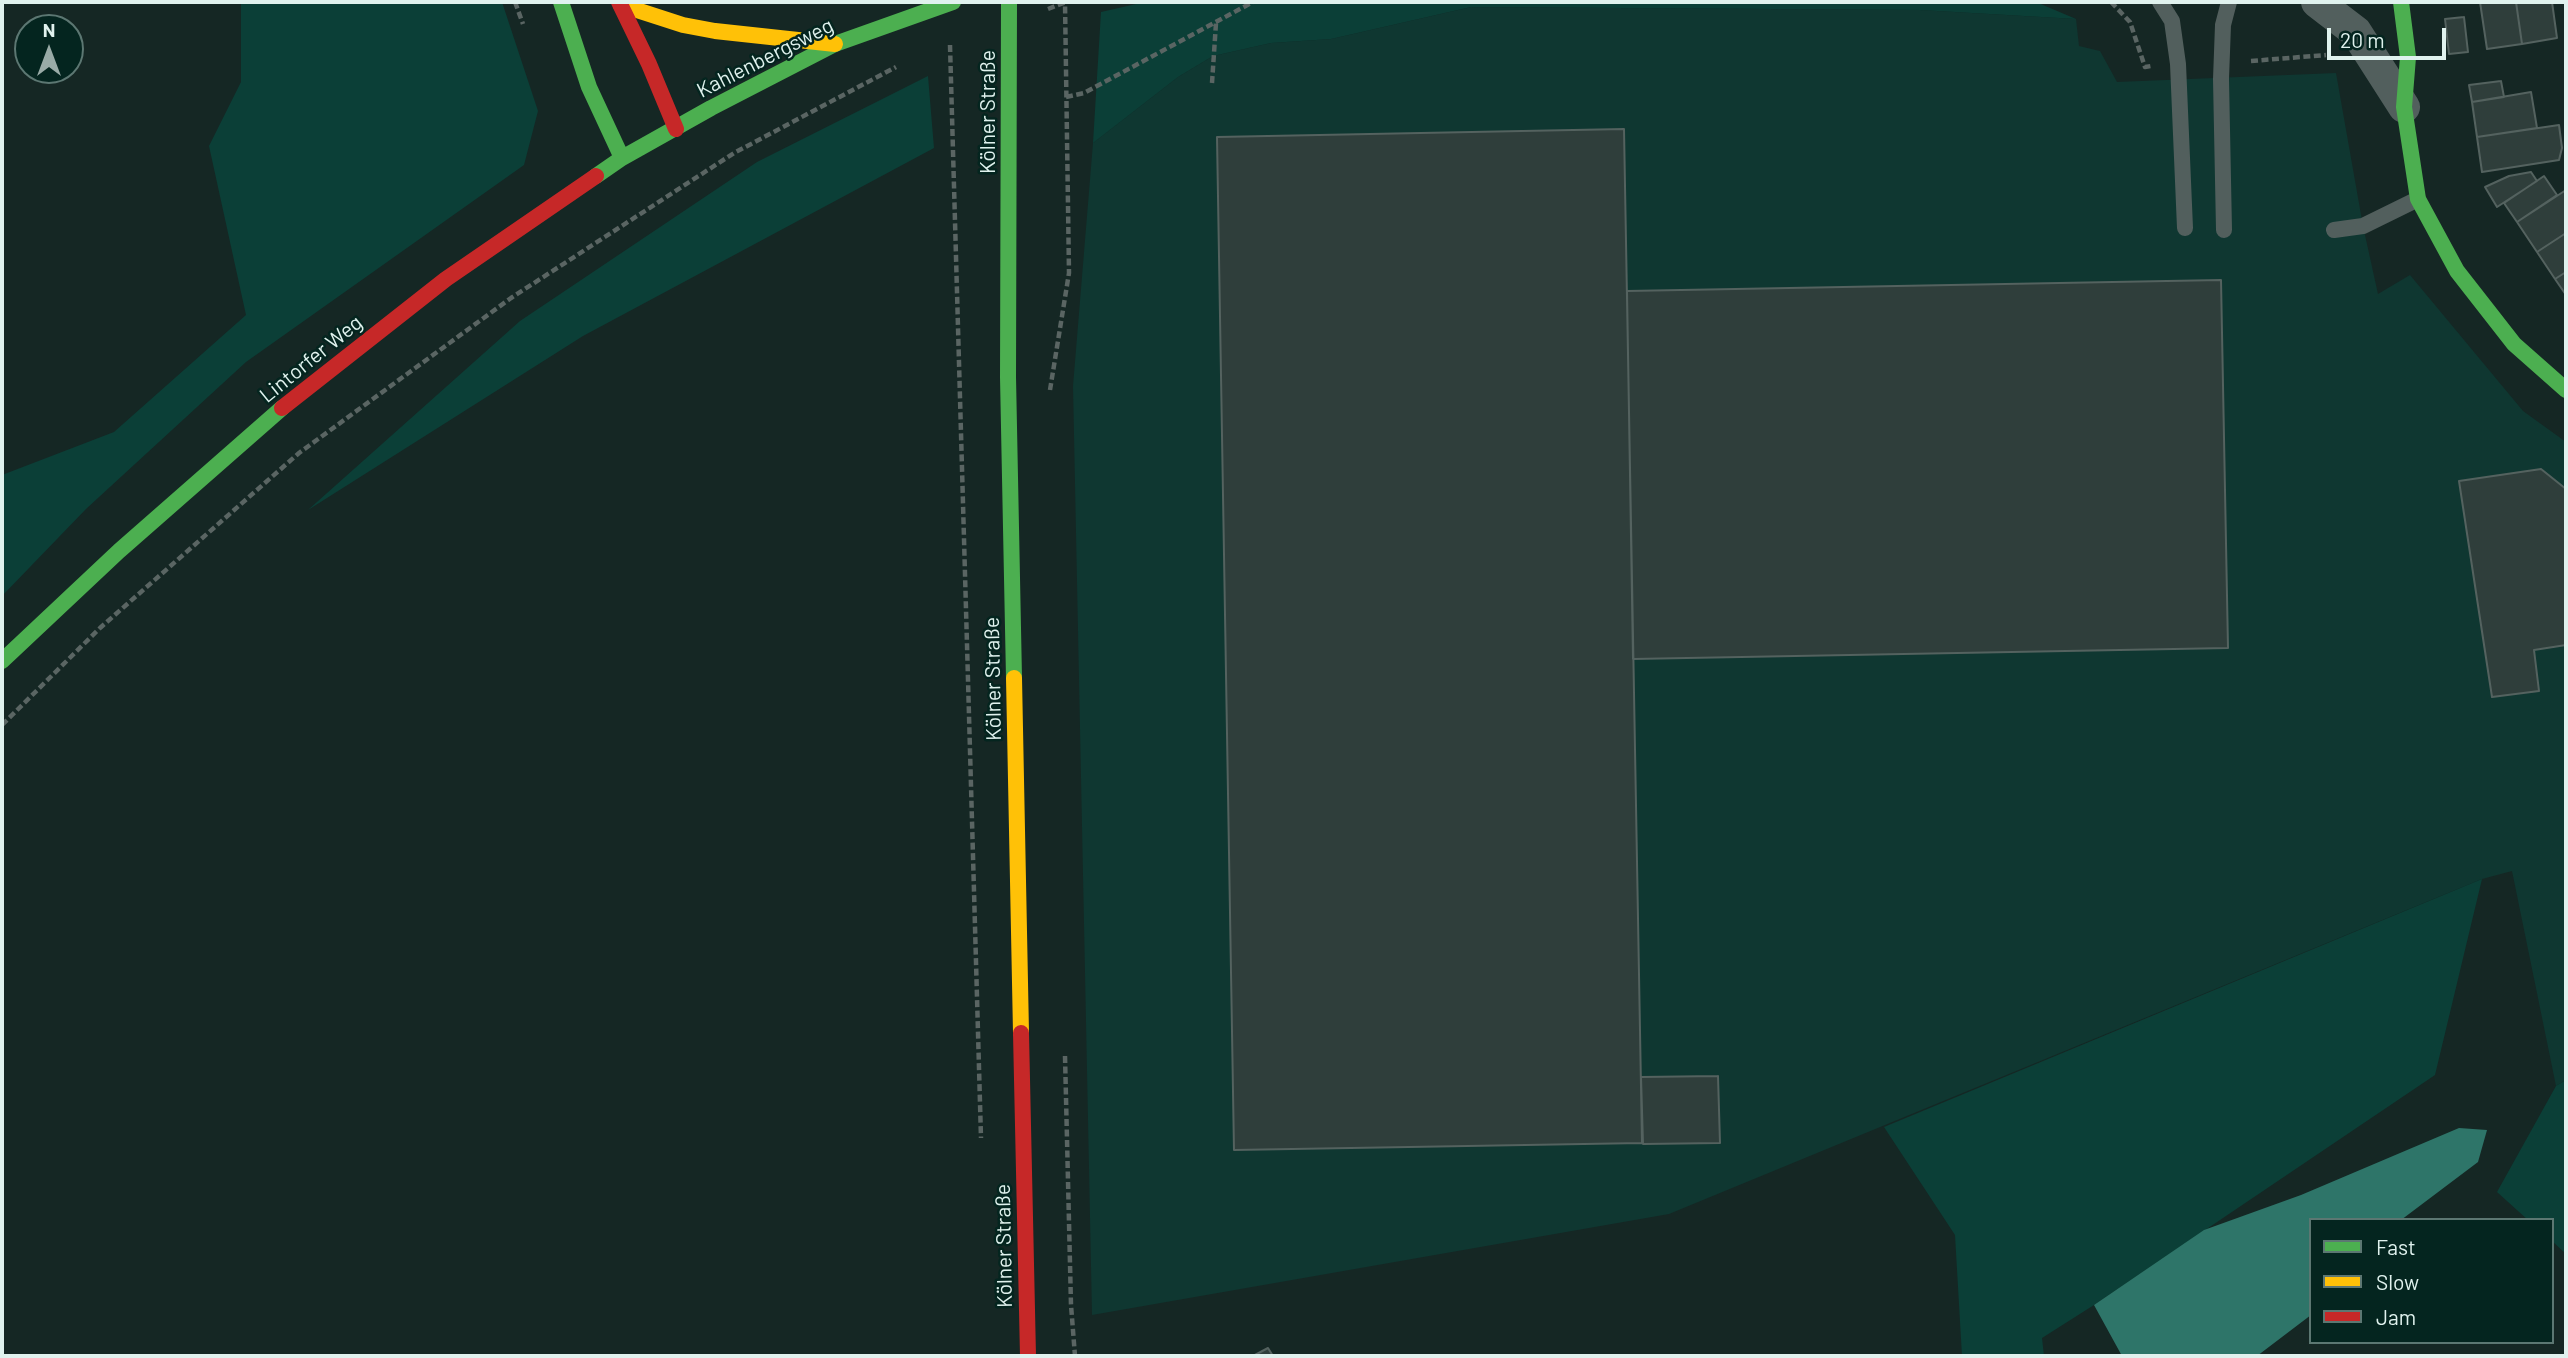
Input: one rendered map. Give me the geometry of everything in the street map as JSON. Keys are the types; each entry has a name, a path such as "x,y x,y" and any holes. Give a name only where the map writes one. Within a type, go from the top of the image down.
{"main road":[{"path":"561,2 589,87 622,158"},
{"name":"Kahlenbergsweg","path":"676,129 835,44 953,2"},
{"name":"Kölner Straße","path":"1009,2 1008,377 1028,1356"},
{"path":"2401,2 2408,57 2404,107 2418,199 2457,271 2514,344 2566,390"},
{"path":"620,3 683,25 835,44"},
{"path":"620,3 676,129"},
{"name":"Lintorfer Weg","path":"2,661 119,551 291,400 446,279 622,158 676,129"}],"street":[{"path":"2317,2 2346,23 2366,45 2404,107"}],"lane":[{"path":"2160,2 2172,20 2178,64 2185,228"},
{"path":"2224,230 2222,25 2229,2"},
{"path":"2334,230 2362,226 2418,199"}],"path":[{"path":"1041,11 1066,2 1069,273 1049,399"},
{"path":"1066,97 1084,93 1252,2"},
{"path":"2111,2 2130,22 2145,67 2178,64"},
{"path":"1212,83 1216,23"},
{"path":"937,49 950,44"},
{"path":"2222,63 2342,54 2366,45"},
{"path":"950,56 981,1139"},
{"path":"2,725 100,628 299,453 511,298 723,160 900,65"},
{"path":"1065,1054 1071,1305 1075,1356"}],"shaded area":[{"path":"241,2 502,2 538,111 524,165 246,362 86,509 2,596 2,475 114,432 246,315 209,146 241,82"},
{"path":"1145,2 2036,2 2076,19 1920,10 1471,7 1331,39 1271,43 1213,56 1178,77 1093,143 1101,12"},
{"path":"1471,7 1920,10 2076,19 2079,46 2100,51 2117,82 2336,73 2378,294 2410,275 2523,411 2566,442 2566,1080 2556,1086 2512,871 2482,879 1669,1214 1092,1315 1073,386 1093,143 1178,77 1213,56 1271,43 1331,39"},
{"path":"928,76 934,148 583,336 308,510 520,321 757,162"},
{"path":"2482,879 2435,1075 2042,1338 2044,1356 1962,1356 1955,1235 1884,1127"},
{"path":"2566,1080 2566,1254 2554,1243 2554,1218 2526,1218 2497,1192 2556,1086"},
{"path":"2459,1128 2487,1130 2478,1162 2404,1218 2309,1218 2309,1317 2257,1356 2122,1356 2094,1305 2204,1230 2301,1195"}],"building":[{"path":"2480,2 2516,2 2522,44 2487,49"},
{"path":"2516,2 2552,2 2557,38 2522,44"},
{"path":"2464,17 2468,52 2449,54 2445,19"},
{"path":"2501,81 2504,97 2472,102 2469,85"},
{"path":"2531,92 2537,128 2477,137 2472,102"},
{"path":"2559,125 2562,148 2559,160 2482,172 2477,137"},
{"path":"1624,129 1642,1143 1234,1150 1217,137"},
{"path":"2531,172 2537,181 2497,207 2485,187 2509,176"},
{"path":"2544,176 2557,195 2517,222 2504,203"},
{"path":"2566,190 2566,233 2537,252 2517,222"},
{"path":"2566,233 2566,272 2555,279 2537,252"},
{"path":"2566,272 2566,295 2555,279"},
{"path":"2221,280 2228,648 1633,659 1627,291"},
{"path":"2541,469 2566,489 2566,645 2534,650 2539,691 2492,697 2459,481"},
{"path":"1718,1076 1720,1143 1643,1144 1641,1077"},
{"path":"1268,1348 1273,1356 1253,1356"}],"traffic: fast":[{"path":"561,2 589,87 622,158"},
{"path":"596,176 622,158 711,108 835,44 953,2"},
{"path":"1009,2 1008,377 1014,678"},
{"path":"2401,2 2408,57 2404,107 2418,199 2457,271 2514,344 2566,390"},
{"path":"2,661 119,551 282,408"}],"traffic: slow":[{"path":"621,5 683,25 715,31 835,44"},
{"path":"1014,678 1021,1033"}],"traffic: jam":[{"path":"619,2 676,129"},
{"path":"282,408 446,279 596,176"},
{"path":"1021,1033 1028,1356"}]}
